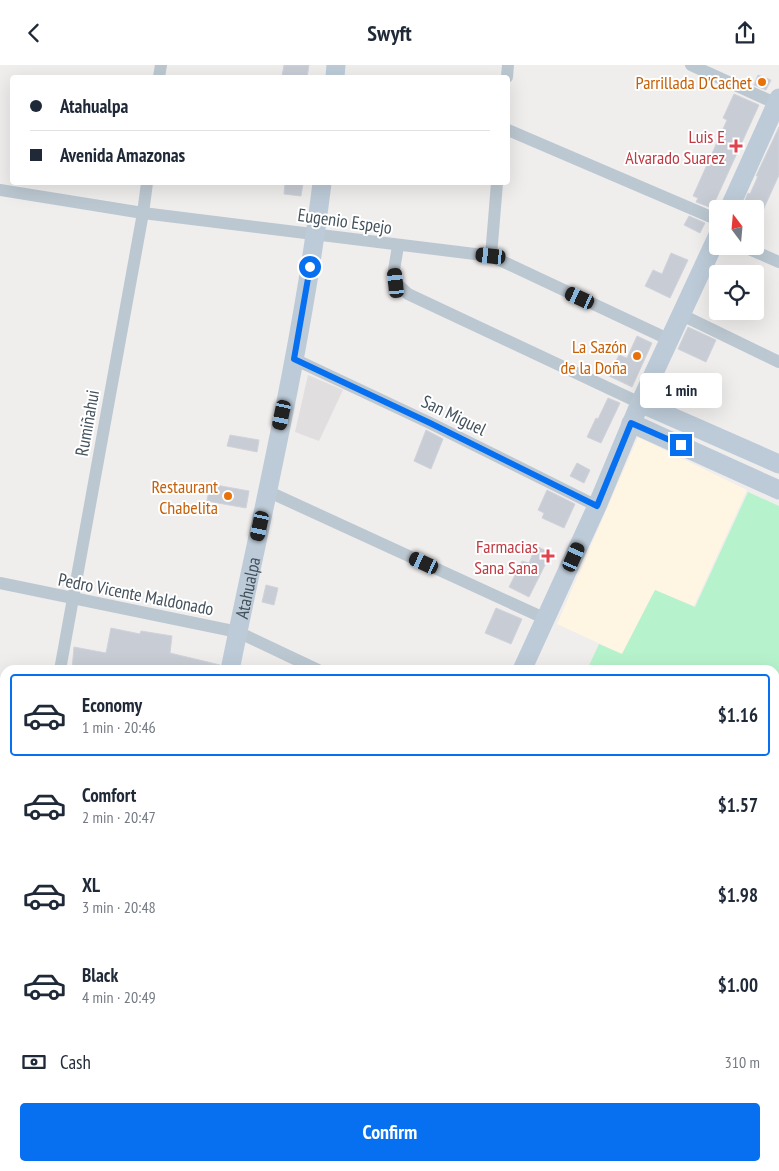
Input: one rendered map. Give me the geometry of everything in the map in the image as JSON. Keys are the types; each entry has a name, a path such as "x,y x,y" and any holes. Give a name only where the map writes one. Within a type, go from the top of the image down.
{"street":[{"path":"692,65 778,101 733,200"},
{"path":"510,131 709,216"},
{"name":"Rumiñahui","path":"61,665 147,185"},
{"name":"Atahualpa","path":"231,665 294,359 316,234 322,185"},
{"path":"491,256 497,185"},
{"name":"Eugenio Espejo","path":"0,190 143,213 491,256 670,340"},
{"path":"398,246 394,271 396,283 408,294 640,403 779,464"},
{"path":"524,665 597,506 631,423 709,254"},
{"path":"763,255 779,262"},
{"path":"682,315 779,362"},
{"name":"San Miguel","path":"294,359 430,423 597,506"},
{"path":"631,423 779,490"},
{"path":"267,491 546,619"},
{"name":"Pedro Vicente Maldonado","path":"0,583 238,632 307,665"}],"shaded area":[{"path":"308,375 343,390 319,441 295,432"},
{"path":"638,437 747,490 694,606 655,590 622,654 557,624"}],"green space":[{"path":"748,492 779,506 779,665 589,665 599,644 622,654 655,590 695,607"}],"building":[{"path":"284,65 309,65 307,75 282,75"},
{"name":"Parrillada D'Cachet","path":"758,75 771,80 766,90 754,85"},
{"path":"734,94 759,105 716,200 709,200 709,207 696,202 698,198 693,196 727,120 723,118"},
{"path":"779,127 779,175 764,208 764,200 745,200 748,193 750,194 758,176 756,176"},
{"path":"285,185 303,185 301,196 284,194"},
{"path":"689,216 705,223 700,233 684,225"},
{"path":"671,253 688,260 670,298 645,286 653,270 662,274"},
{"path":"688,327 716,340 706,362 678,349"},
{"path":"637,336 652,343 632,387 609,376 619,355 627,358"},
{"path":"665,375 685,385 675,406 655,397"},
{"path":"608,398 620,403 601,443 587,437"},
{"path":"426,430 443,439 431,469 414,461"},
{"path":"230,435 259,440 257,452 227,446"},
{"path":"577,463 590,470 584,483 570,476"},
{"name":"Restaurant Chabelita","path":"210,484 249,491 246,508 207,501"},
{"path":"547,490 575,504 564,528 542,518 544,513 538,510"},
{"path":"536,546 551,553 529,597 509,587 522,561 529,563"},
{"path":"266,585 278,588 274,605 262,602"},
{"path":"496,608 522,619 511,644 485,633"},
{"path":"111,628 140,634 141,631 172,636 170,653 220,665 72,665 74,647 106,653"}],"place":[{"name":"Parrillada D'Cachet","path":"762,82"},
{"name":"Luis E Alvarado Suarez","path":"736,146"},
{"name":"La Sazón de la Doña","path":"637,356"},
{"name":"Restaurant Chabelita","path":"228,496"},
{"name":"Farmacias Sana Sana","path":"548,556"}],"route":[{"path":"310,267 300,334 294,359 430,423 597,506 631,423 681,445"}]}
